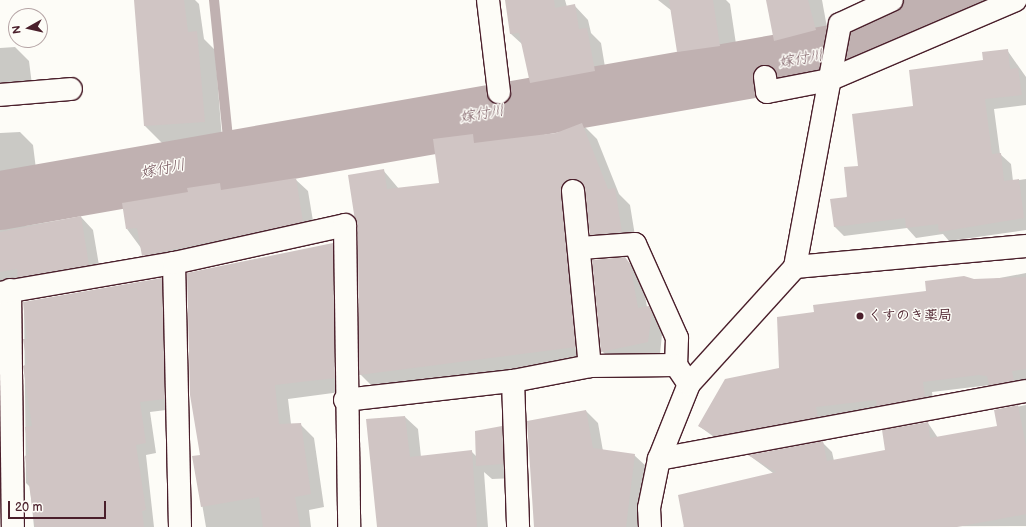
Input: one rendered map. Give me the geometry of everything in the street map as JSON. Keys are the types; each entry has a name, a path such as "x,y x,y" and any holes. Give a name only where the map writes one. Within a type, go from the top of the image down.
{"street":[{"path":"488,0 499,92"},
{"path":"650,527 649,508 659,459 690,384 795,267 840,24 860,7 892,0"},
{"path":"765,77 767,92 829,80 1016,0"},
{"path":"0,96 71,89"},
{"path":"573,191 581,248 590,366"},
{"path":"13,527 5,292 174,263 345,225 345,400 349,527"},
{"path":"581,248 635,244 678,338 676,365 690,384"},
{"path":"795,267 1026,246"},
{"path":"174,263 180,527"},
{"path":"345,400 513,381 590,366 676,365"},
{"path":"513,381 518,527"},
{"path":"659,459 1026,391"}],"building":[{"path":"134,0 184,0 188,32 197,31 205,122 144,126"},
{"path":"505,0 554,0 555,8 575,4 579,29 587,28 595,71 530,83 519,33 510,34"},
{"path":"669,0 713,0 720,46 677,52"},
{"path":"766,0 808,0 816,30 774,41"},
{"path":"1008,49 1010,69 1018,68 1022,95 985,99 992,154 1001,153 1004,181 1019,179 1024,218 939,232 938,224 906,228 905,218 834,227 830,199 847,197 844,167 858,166 852,114 913,106 909,70 983,60 982,52"},
{"path":"582,123 608,189 615,188 622,232 590,235 583,184 572,179 565,181 561,192 576,347 359,375 358,240 348,175 384,169 387,189 439,183 433,139 473,134 474,143 556,133"},
{"path":"296,178 303,222 142,256 137,228 126,229 122,203 188,192 187,188 220,183 221,190"},
{"path":"81,216 89,265 18,277 17,269 0,272 0,232"},
{"path":"333,243 335,378 275,385 279,424 301,423 311,494 295,497 300,527 263,527 259,497 201,507 192,456 200,455 190,395 187,273"},
{"path":"625,257 630,264 638,308 649,306 652,312 648,342 601,352 592,260"},
{"path":"964,276 974,279 1026,277 1026,369 1012,371 1014,381 989,385 987,376 979,375 923,382 925,397 877,406 876,400 816,407 818,417 715,436 698,426 725,379 779,368 777,317 814,312 813,305 926,291 925,281"},
{"path":"162,278 165,399 140,402 146,443 136,445 146,510 142,511 144,527 35,527 25,456 29,454 25,427 32,426 23,366 27,364 23,339 27,339 23,302"},
{"path":"1018,405 1026,446 1026,514 957,527 684,527 678,495 776,472 748,455 823,441 827,461 885,450 882,430 928,422 930,438 997,426 994,410"},
{"path":"586,410 593,448 635,454 626,527 534,527 527,421"},
{"path":"405,416 410,457 472,450 477,527 377,527 366,419"},
{"path":"502,426 503,464 476,466 475,431"}],"waterway":[{"path":"214,0 230,157"},
{"name":"嫁付川","path":"0,200 843,52 954,0"}],"place":[{"name":"くすのき薬局","path":"860,316"}]}
